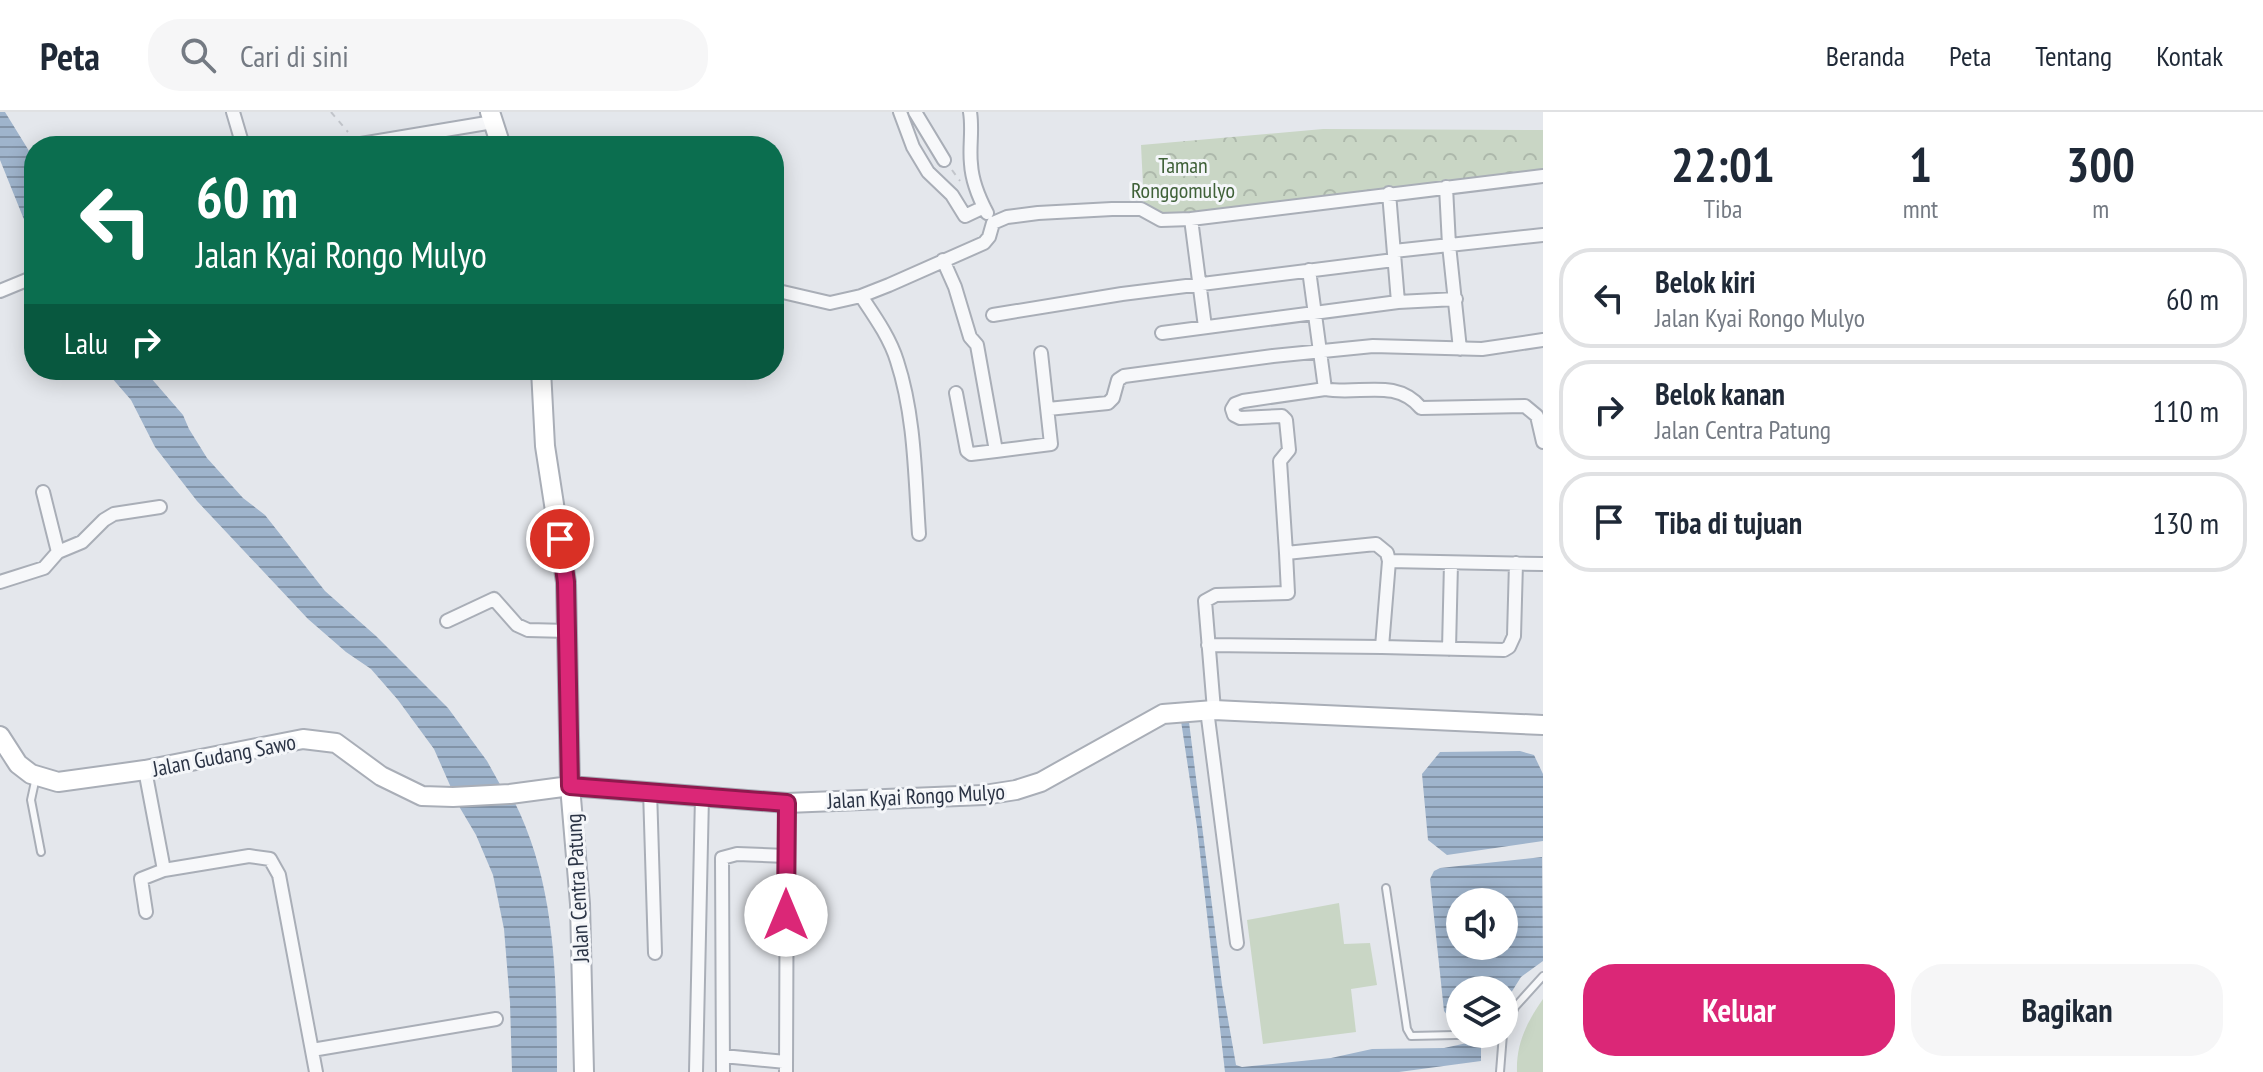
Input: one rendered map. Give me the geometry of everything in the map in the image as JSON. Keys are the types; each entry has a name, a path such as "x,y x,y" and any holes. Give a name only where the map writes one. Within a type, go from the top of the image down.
{"street":[{"path":"233,112 240,136"},
{"path":"900,112 913,147 928,172 952,195 965,216 984,207"},
{"path":"915,112 944,160"},
{"path":"784,292 830,303 861,296 984,243 993,223 976,189 970,161 970,112"},
{"path":"399,136 491,117 498,136"},
{"path":"993,223 1007,217 1038,213 1112,209 1141,209 1161,220 1191,219 1543,176"},
{"path":"1446,187 1460,349"},
{"path":"1389,193 1398,302"},
{"path":"1191,219 1205,327"},
{"path":"993,315 1122,294 1309,270 1449,245 1543,235"},
{"path":"943,260 970,337 977,345 996,451"},
{"path":"1309,270 1325,389"},
{"path":"0,291 24,281"},
{"path":"861,296 886,336 903,382 913,452 919,534"},
{"path":"1162,333 1398,302 1456,299"},
{"path":"1048,409 1108,403 1113,398 1116,382 1124,376 1373,346 1482,349 1543,340"},
{"path":"956,393 967,451 971,454 1051,444 1041,353"},
{"name":"Jalan Centra Patung","path":"542,380 545,446 566,582 570,786 580,904 584,1072"},
{"path":"1237,943 1210,710 1205,601 1216,595 1287,594 1280,461 1289,450 1286,420 1282,416 1240,418 1233,414 1235,404 1325,389 1338,392 1374,388 1407,395 1421,408 1525,406 1537,416 1543,442"},
{"path":"43,492 58,552"},
{"path":"0,582 44,568 58,552 82,542 114,514 160,507"},
{"path":"1286,553 1376,544 1387,553 1389,561 1382,647"},
{"path":"1389,561 1543,564"},
{"path":"1449,649 1451,563"},
{"path":"1208,645 1504,650 1514,636 1516,563"},
{"path":"447,621 494,599 517,625 528,630 568,631"},
{"name":"Jalan Kyai Rongo Mulyo","path":"510,794 570,786 787,803 984,795 1041,782 1163,714 1210,710 1543,725"},
{"path":"0,736 18,764 36,777"},
{"name":"Jalan Gudang Sawo","path":"36,777 58,782 145,770 303,739 336,743 406,790 422,796 510,794"},
{"path":"145,770 164,870"},
{"path":"650,790 655,953"},
{"path":"696,1072 702,796"},
{"path":"723,1056 786,1067 787,803"},
{"path":"723,1072 722,858 737,854 786,856"},
{"path":"146,912 141,879 164,870 249,856 270,859 279,875 316,1072"},
{"path":"312,1050 496,1019"}],"lane":[{"path":"36,777 31,800 41,852"},
{"path":"1386,888 1407,1029 1411,1036 1446,1035"},
{"path":"1518,1004 1543,976"},
{"path":"1500,1072 1501,1048"}],"path":[{"path":"331,112 349,136"}],"green space":[{"name":"Taman Ronggomulyo","path":"1323,129 1543,130 1543,173 1164,217 1144,206 1141,145"},
{"path":"1339,903 1344,944 1370,943 1377,985 1351,989 1356,1032 1263,1044 1247,920"},
{"path":"1543,999 1543,1072 1517,1072 1518,1052 1524,1033"}],"water":[{"path":"0,112 5,112 24,143 24,220 0,160"},
{"path":"114,380 153,380 183,415 207,458 243,498 265,515 325,591 376,636 448,708 487,761 507,797 514,801 528,833 546,899 554,968 557,1072 512,1072 504,929 493,875 434,749 371,669 308,619 197,501 155,447 131,400"},
{"path":"1181,721 1189,722 1222,985 1236,1065 1242,1067 1331,1058 1372,1049 1446,1048 1481,1048 1481,1061 1399,1072 1225,1072 1197,827"},
{"path":"1520,751 1534,755 1543,774 1543,841 1447,855 1428,840 1422,774 1440,752"},
{"path":"1542,857 1543,961 1518,982 1518,976 1446,976 1446,1014 1430,879 1434,871"}],"route":[{"path":"560,539 566,582 569,654 570,786 787,803 786,915"}]}
